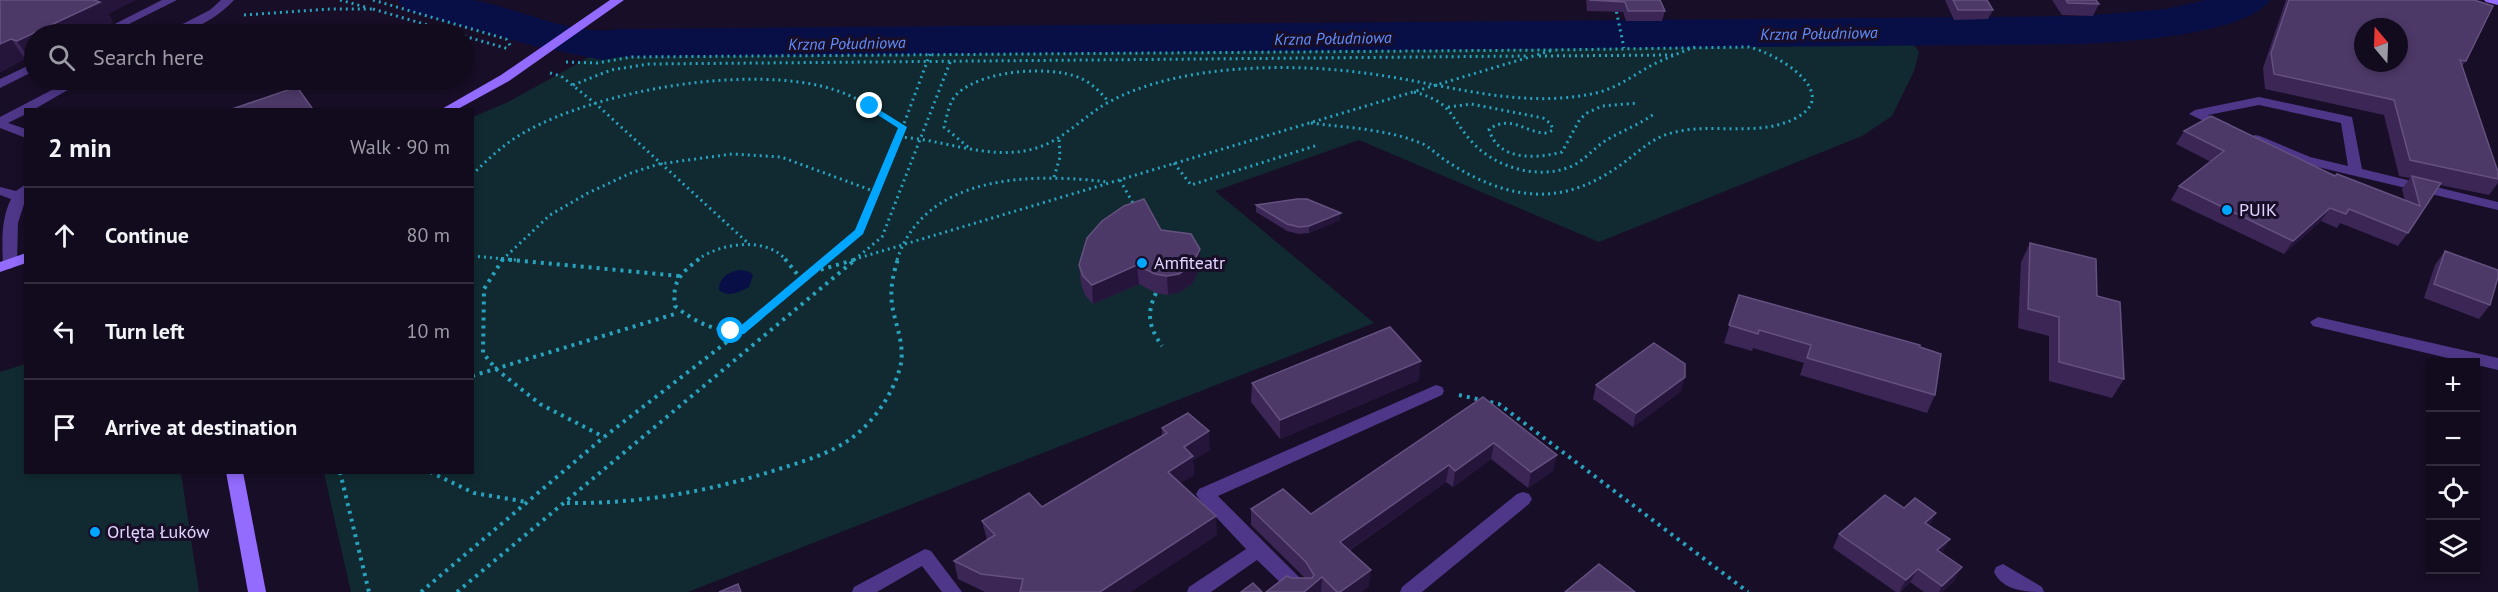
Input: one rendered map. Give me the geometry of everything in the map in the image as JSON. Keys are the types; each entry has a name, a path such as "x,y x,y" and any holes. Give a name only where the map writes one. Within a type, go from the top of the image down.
{"main road":[{"path":"450,108 546,52 618,0"},
{"path":"2490,0 2498,2"},
{"path":"5,265 24,259"},
{"path":"234,474 257,592"}],"lane":[{"path":"122,24 171,0"},
{"path":"189,24 214,12 228,0"},
{"path":"0,84 24,72"},
{"path":"28,108 61,90"},
{"path":"2356,172 2347,120 2259,101 2194,114 2306,160 2356,172 2498,206"},
{"path":"0,123 24,110"},
{"path":"0,123 24,133"},
{"path":"0,191 21,192 10,230 5,265"},
{"path":"2318,322 2498,364"},
{"path":"1302,592 1258,550 1206,494 1436,391"},
{"path":"1409,592 1523,499"},
{"path":"1196,592 1258,550"},
{"path":"861,592 925,556 954,592"},
{"path":"2003,572 2035,592"}],"path":[{"path":"340,0 424,24"},
{"path":"373,0 455,24"},
{"path":"1614,0 1623,46"},
{"path":"241,15 330,9 372,9"},
{"path":"474,30 506,39 514,51 474,39"},
{"path":"566,62 597,63 633,57 1553,50 1623,46 1743,47 1778,58 1796,69 1808,84 1811,99 1805,112 1791,120 1769,126 1686,129 1664,136 1647,145 1614,170 1579,188 1536,194 1508,191 1491,186 1471,177 1425,145 1401,136 1309,123"},
{"path":"899,137 921,137 969,147 1016,153 1033,149 1059,138 1109,102 1181,77 1251,68 1356,72 1509,99 1545,100 1596,93 1614,88 1674,55 1694,47"},
{"path":"813,272 1553,50"},
{"path":"421,592 604,437 741,331 859,232 903,127 930,54"},
{"path":"457,592 882,237 953,54"},
{"path":"573,85 612,70 633,65 1674,55"},
{"path":"633,57 633,65"},
{"path":"969,147 944,127 947,114 958,93 970,85 987,79 1051,70 1068,73 1088,83 1109,102"},
{"path":"551,73 573,85 596,104 749,244 778,253 793,266 802,280"},
{"path":"474,173 485,162 531,129 596,104 669,86 714,82 782,81 828,87 870,106 903,127"},
{"path":"1413,92 1440,100 1448,107 1479,149 1502,163 1536,172 1552,172 1571,167 1584,159 1602,142 1654,114"},
{"path":"1448,107 1471,104 1543,118 1551,124 1553,130 1549,134 1542,135 1514,123 1494,125 1489,129 1491,141 1500,148 1538,158 1562,152 1581,117 1590,109 1601,105 1638,103"},
{"path":"1054,177 1060,157 1059,138"},
{"path":"1174,163 1191,185 1318,145"},
{"path":"604,437 540,404 496,369 483,353 484,289 503,259 550,215 588,193 632,173 659,164 732,154 782,157 876,192"},
{"path":"566,502 600,504 713,488 810,458 847,441 872,420 900,368 902,336 890,295 892,274 905,237 922,217 965,189 986,182 1014,178 1073,177 1110,183"},
{"path":"1120,180 1136,209"},
{"path":"679,313 672,296 673,289 688,265 705,254 749,244"},
{"path":"474,256 680,276"},
{"path":"1156,293 1147,313 1150,329 1162,346"},
{"path":"474,375 679,313 717,330 741,331"},
{"path":"1436,391 1499,404 1748,592"},
{"path":"340,474 369,592"},
{"path":"434,474 474,493 528,503"}],"shaded area":[{"path":"1910,39 1919,52 1914,71 1892,116 1862,136 1599,242 1359,140 1215,191 1374,323 688,592 351,592 324,474 474,474 474,117 508,102 593,55"},
{"path":"741,270 753,275 749,287 730,294 719,290 719,285 726,276"},
{"name":"Orlęta Łuków","path":"24,364 24,474 181,474 199,592 0,592 0,372"}],"building":[{"path":"0,0 94,0 100,2 53,24 24,24 24,38 17,41 11,39 0,44"},
{"path":"1589,0 1660,0 1665,11 1628,11 1625,2"},
{"path":"1953,0 1987,0 1993,10 1958,10"},
{"path":"2066,0 2096,0 2099,4 2068,3"},
{"path":"2289,0 2474,0 2493,6 2466,61 2460,60 2498,172 2498,179 2410,160 2394,100 2274,74 2271,53"},
{"path":"288,90 299,90 312,108 235,108"},
{"path":"2211,116 2335,176 2337,174 2420,206 2412,176 2441,183 2408,233 2349,209 2346,214 2330,208 2293,241 2179,186 2224,151 2184,131"},
{"name":"Amfiteatr","path":"1144,199 1161,230 1191,234 1200,249 1192,265 1179,274 1167,276 1155,274 1137,265 1092,285 1083,276 1079,265 1087,238 1102,221 1124,206"},
{"path":"1307,199 1341,213 1309,226 1299,227 1287,224 1256,205"},
{"path":"2030,243 2096,259 2097,296 2120,302 2124,379 2059,362 2059,317 2028,309"},
{"path":"2445,251 2498,270 2490,305 2434,284"},
{"path":"1739,295 1920,345 1920,347 1941,354 1935,395 1807,358 1811,345 1759,330 1758,334 1729,325"},
{"path":"1390,327 1421,361 1280,420 1252,383"},
{"path":"1654,343 1685,364 1685,377 1636,413 1596,385"},
{"path":"1483,397 1557,455 1531,472 1494,443 1455,471 1449,465 1340,542 1371,570 1340,592 1337,592 1322,577 1304,592 1266,592 1287,576 1312,578 1314,575 1306,562 1251,509 1283,489 1311,514"},
{"path":"1188,413 1209,431 1184,447 1193,456 1168,472 1216,516 1100,592 1020,592 1023,579 981,574 954,561 995,535 982,521 1029,493 1042,507 1167,433 1162,428"},
{"path":"1885,495 1904,508 1915,498 1936,513 1925,523 1950,539 1937,550 1962,567 1942,586 1918,569 1906,580 1839,534"},
{"path":"1599,564 1635,592 1565,592"},
{"path":"1253,583 1262,592 1241,592"},
{"path":"738,584 741,592 719,592"}],"waterway":[{"name":"Krzna Południowa","path":"421,0 534,32 602,46 621,43 2081,30 2166,23 2207,14 2247,0"}],"place":[{"name":"PUIK","path":"2227,210"},
{"name":"Amfiteatr","path":"1142,263"},
{"name":"Orlęta Łuków","path":"95,532"}],"route":[{"path":"731,331 741,331 859,232 903,127 870,106"}]}
